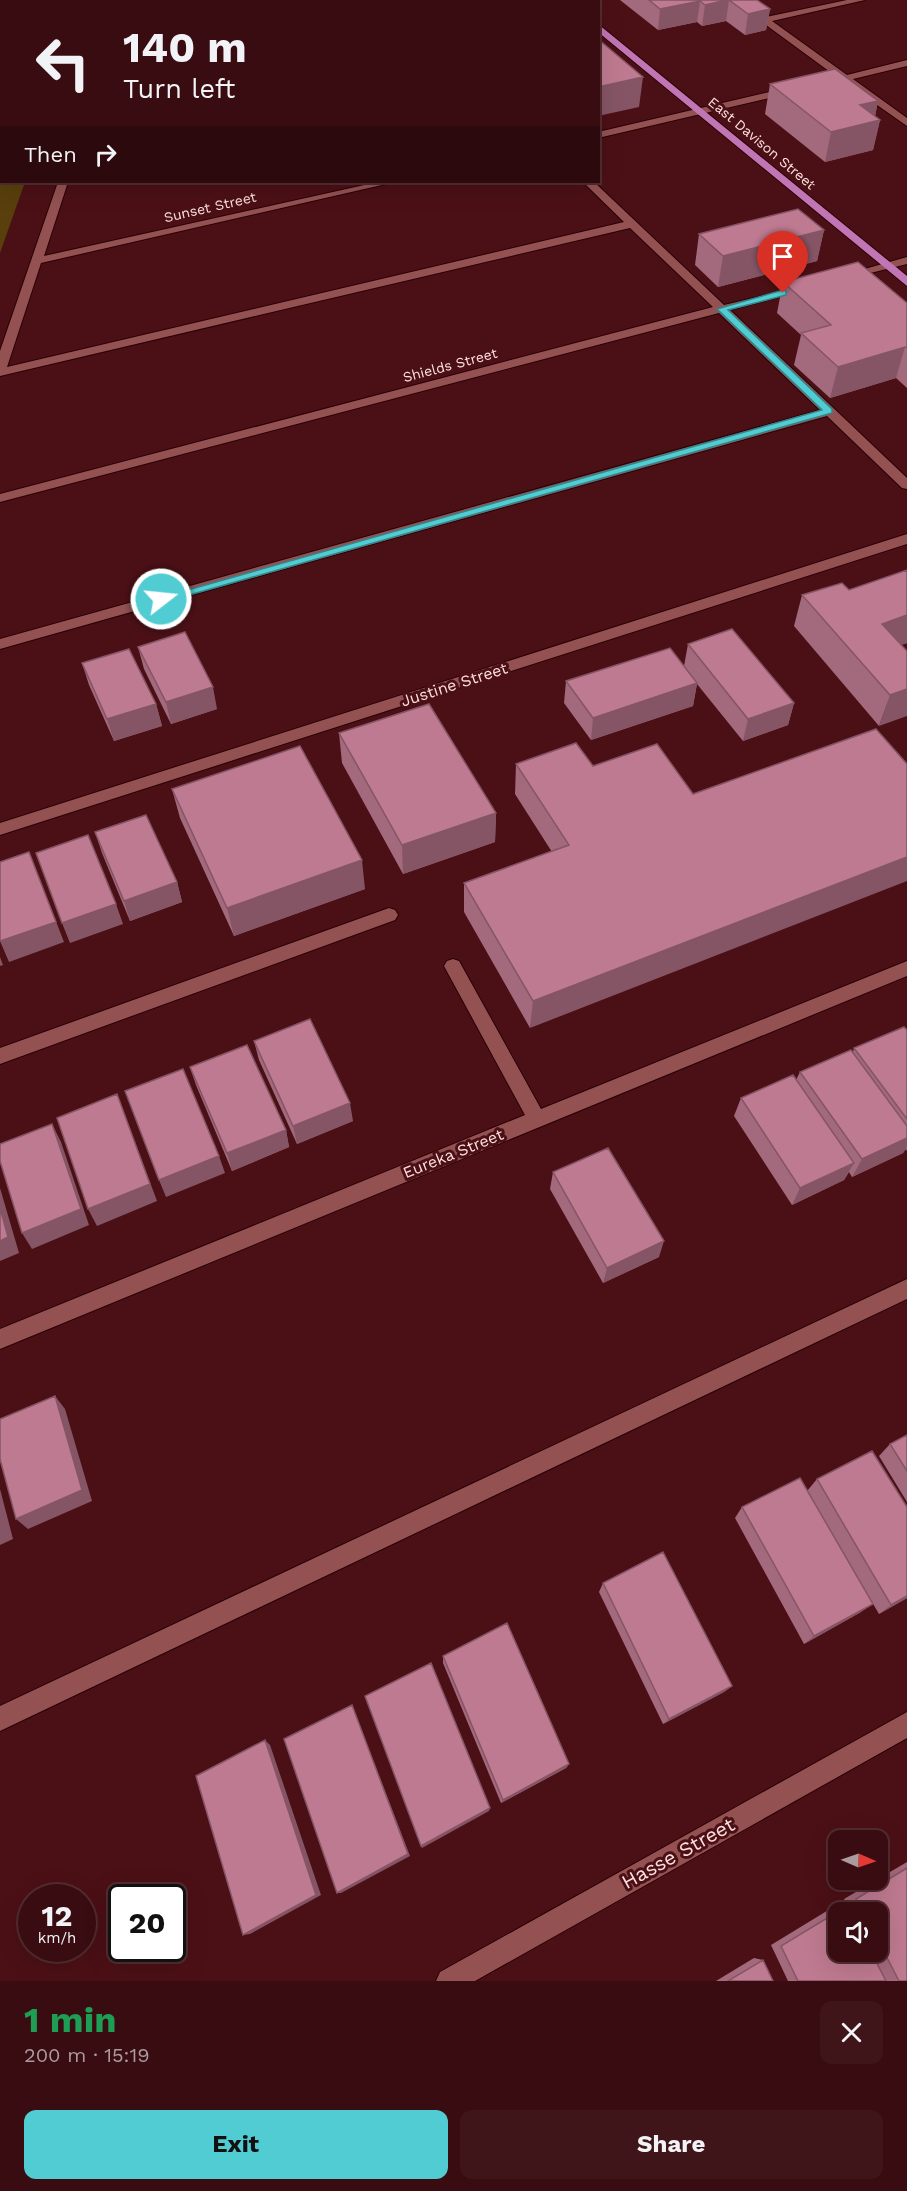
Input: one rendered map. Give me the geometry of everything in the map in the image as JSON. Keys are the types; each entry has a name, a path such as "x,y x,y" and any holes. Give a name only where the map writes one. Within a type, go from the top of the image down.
{"main road":[{"name":"East Davison Street","path":"600,29 907,282"}],"street":[{"path":"737,0 907,123"},
{"path":"765,20 860,0"},
{"path":"811,86 907,63"},
{"path":"600,135 800,88"},
{"path":"0,371 63,183"},
{"name":"Sunset Street","path":"36,261 386,183"},
{"path":"589,183 907,485"},
{"path":"0,371 632,224"},
{"name":"Shields Street","path":"0,498 907,260"},
{"path":"0,644 829,411"},
{"name":"Justine Street","path":"0,829 907,539"},
{"path":"0,1056 389,915"},
{"path":"453,966 537,1119"},
{"name":"Eureka Street","path":"0,1339 907,968"},
{"path":"0,1719 907,1289"},
{"name":"Hasse Street","path":"449,1981 907,1724"}],"shaded area":[{"path":"0,183 25,183 0,253"}],"building":[{"path":"649,0 727,0 705,5 700,1 660,9"},
{"path":"729,0 757,0 770,9 748,14"},
{"path":"600,41 643,77 600,87"},
{"path":"835,69 878,101 860,105 880,120 831,132 770,84"},
{"path":"798,209 824,230 723,256 699,234"},
{"path":"858,262 907,303 907,348 838,367 801,333 831,325 783,282"},
{"path":"907,570 907,615 882,624 907,651 907,689 890,695 802,595 842,583 849,590"},
{"path":"732,629 794,703 748,719 688,644"},
{"path":"185,632 213,687 166,702 138,647"},
{"path":"670,648 697,683 593,718 566,681"},
{"path":"129,649 156,704 107,719 82,663"},
{"path":"429,704 496,813 402,845 339,733"},
{"path":"876,729 907,764 907,857 533,1001 464,883 569,845 516,764 576,743 593,766 657,744 693,794"},
{"path":"300,746 362,860 227,908 172,789"},
{"path":"146,815 177,882 124,901 95,832"},
{"path":"88,835 116,904 62,923 36,853"},
{"path":"29,852 56,922 0,941 0,862"},
{"path":"310,1019 350,1103 293,1126 254,1041"},
{"path":"904,1027 907,1030 907,1119 854,1048"},
{"path":"247,1045 286,1130 227,1153 190,1067"},
{"path":"851,1050 907,1126 907,1138 862,1159 800,1072"},
{"path":"183,1069 219,1156 159,1180 125,1091"},
{"path":"793,1075 854,1163 800,1188 741,1098"},
{"path":"117,1094 150,1184 88,1209 57,1118"},
{"path":"52,1124 81,1209 22,1233 0,1161 0,1144"},
{"path":"608,1148 664,1241 607,1268 553,1172"},
{"path":"0,1208 8,1237 0,1241"},
{"path":"55,1396 82,1490 16,1519 0,1459 0,1419"},
{"path":"907,1435 907,1471 890,1444"},
{"path":"872,1451 907,1507 907,1596 891,1605 817,1479"},
{"path":"800,1478 873,1604 814,1636 742,1507"},
{"path":"663,1552 732,1686 669,1719 603,1583"},
{"path":"507,1623 569,1764 503,1800 443,1656"},
{"path":"431,1663 490,1808 421,1846 365,1696"},
{"path":"352,1705 408,1854 337,1893 284,1739"},
{"path":"265,1740 316,1895 243,1935 196,1776"},
{"path":"907,1868 907,1981 899,1981 888,1960 888,1902 858,1902 856,1899 871,1890 888,1890 888,1880"},
{"path":"828,1918 828,1962 876,1962 886,1981 798,1981 781,1946"},
{"path":"763,1960 773,1981 728,1981"}],"route":[{"path":"161,599 829,411 722,309 783,293"}]}
